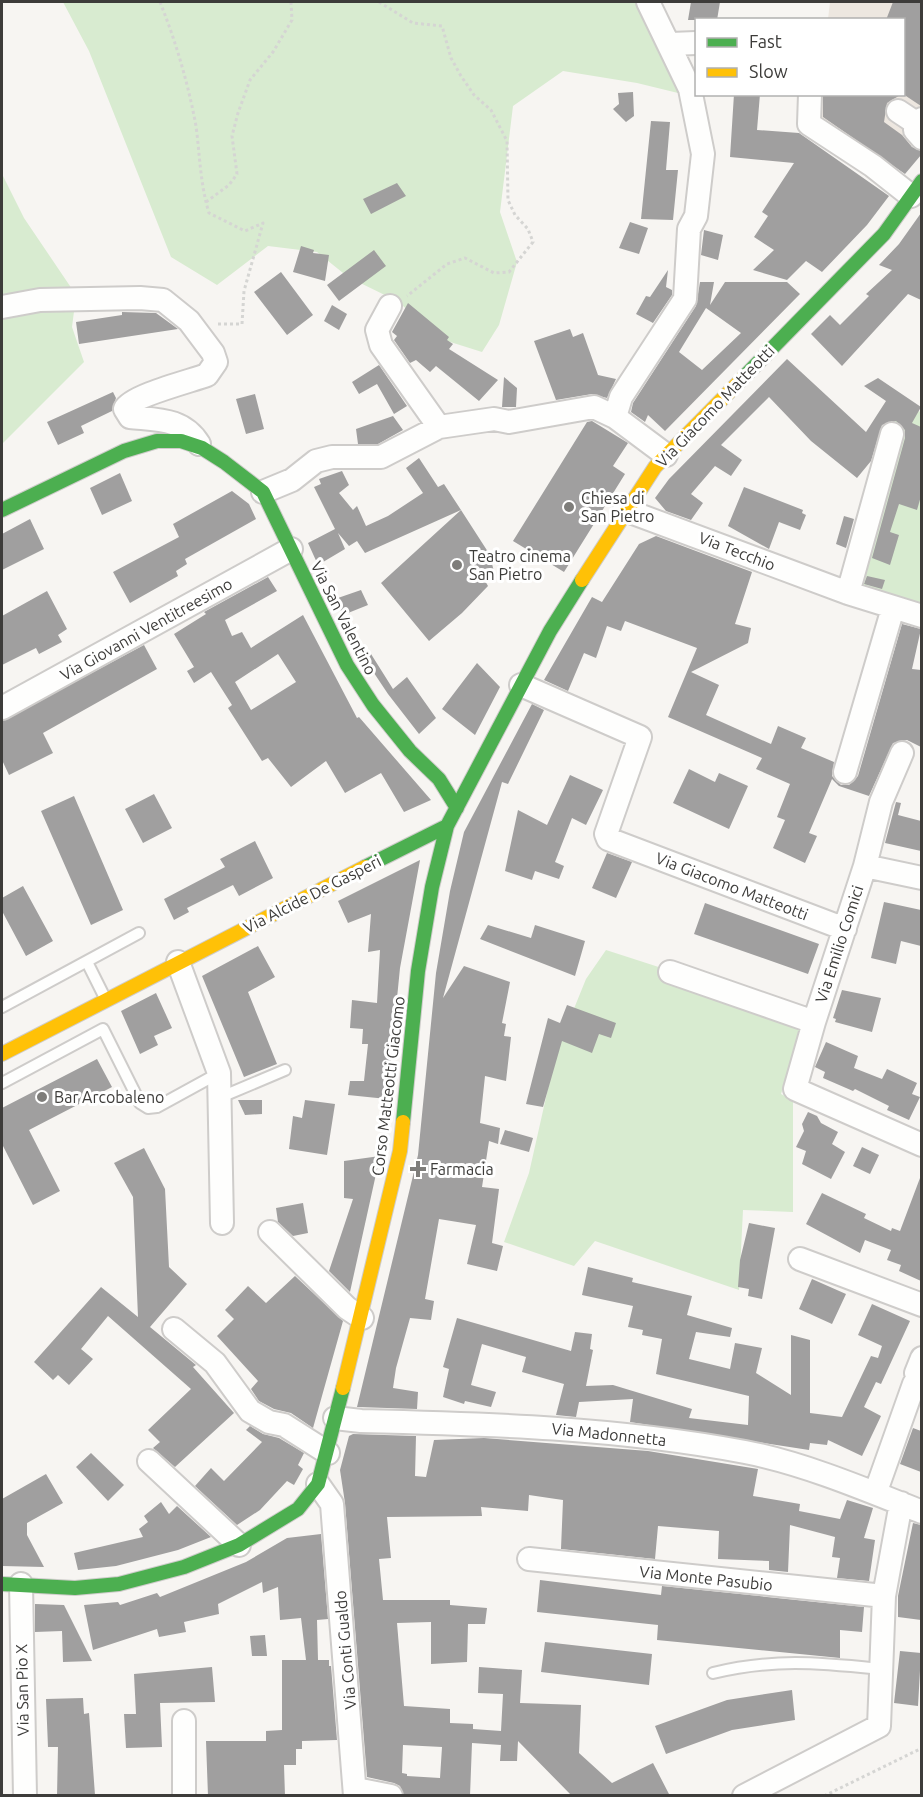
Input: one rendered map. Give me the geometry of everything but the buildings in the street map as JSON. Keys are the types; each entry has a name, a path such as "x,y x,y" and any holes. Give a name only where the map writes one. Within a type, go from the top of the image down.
{"street":[{"path":"615,417 621,397 685,298 689,229 696,216 703,154 690,88 671,44 648,2"},
{"path":"671,44 695,43"},
{"path":"810,96 808,124 873,166 916,188"},
{"name":"Via Giacomo Matteotti","path":"447,826 572,592 625,510 666,455 884,234 916,188"},
{"path":"2,307 40,300 140,298 163,300 176,308 198,333 216,362 207,375 138,399 127,405 125,409 130,417 171,422 194,436 202,448"},
{"path":"390,306 377,330 381,345 439,427"},
{"path":"263,492 292,480 316,461 332,457 381,457 439,427 494,419 509,422 594,407 615,417 666,455"},
{"path":"848,593 892,434"},
{"name":"Via San Valentino","path":"2,510 124,451 157,441 181,441 202,448 224,462 263,492 347,665 373,705 410,751 439,779 457,808"},
{"name":"Via Tecchio","path":"625,510 848,593 921,616"},
{"name":"Via Giovanni Ventitreesimo","path":"2,708 291,549"},
{"path":"845,772 893,608"},
{"name":"Via Giacomo Matteotti","path":"521,685 640,737 606,834 608,839 845,929"},
{"name":"Via Emilio Comici","path":"902,753 881,802 865,866 814,1022 795,1089 921,1145"},
{"name":"Via Alcide De Gasperi","path":"2,1054 105,999 447,826"},
{"name":"Corso Matteotti Giacomo","path":"318,1484 362,1318 399,1151 418,971 432,887 447,826"},
{"name":"Via Emilio Comici","path":"865,866 921,878"},
{"path":"178,962 219,1073 222,1223"},
{"name":"Via Emilio Comici","path":"670,972 814,1022"},
{"path":"270,1232 347,1308 362,1318"},
{"path":"800,1259 921,1305"},
{"path":"174,1329 215,1363 250,1411 269,1422 284,1425 328,1453"},
{"path":"876,1491 917,1372"},
{"name":"Via Madonnetta","path":"335,1418 361,1421 555,1427 624,1434 747,1452 876,1491 911,1507"},
{"path":"149,1461 239,1545"},
{"path":"11,1584 75,1588 119,1584 184,1567 239,1545 298,1509 318,1484"},
{"name":"Via Conti Gualdo","path":"318,1484 332,1504 355,1792"},
{"path":"744,1796 879,1726 884,1596 911,1507"},
{"name":"Via Monte Pasubio","path":"529,1559 884,1596"},
{"name":"Via San Pio X","path":"11,1584 21,1695 25,1796"},
{"path":"184,1721 184,1796"},
{"path":"355,1792 391,1796"}],"lane":[{"path":"2,1007 139,933"},
{"path":"87,962 105,999"},
{"path":"2,1083 103,1029 140,1103 148,1108 157,1107 219,1073"},
{"path":"221,1097 285,1070"},
{"path":"713,1673 764,1663 800,1661 881,1669"}],"path":[{"path":"160,2 174,36 187,85 196,128 201,185 209,213 245,231 263,224 244,291 242,324 206,326 198,333"},
{"path":"206,202 229,185 237,174 232,136 238,113 250,80 273,52 292,20 291,2"},
{"path":"379,2 413,23 442,26 451,58 461,76 474,95 491,110 507,141 508,200 515,214 528,229 532,242 508,272 494,273 465,258 447,264 410,294 390,306"},
{"path":"824,1796 921,1748"}],"shaded area":[{"path":"830,2 921,2 921,132 891,174 813,121 816,96 905,96 905,18 828,18"}],"green space":[{"path":"63,2 653,2 681,55 678,93 637,83 563,71 513,106 500,212 517,262 499,325 482,352 444,340 397,301 348,277 317,252 268,246 217,285 171,257 89,51"},
{"path":"2,174 24,218 72,289 77,288 72,327 84,362 2,444"},
{"path":"895,404 921,412 921,608 839,581"},
{"path":"606,950 736,992 805,1021 781,1094 793,1100 793,1212 743,1210 739,1290 595,1241 574,1266 504,1242 529,1173 556,1053 586,979"}],"traffic: fast":[{"path":"743,378 884,234 922,181"},
{"path":"2,510 124,451 157,441 181,441 202,448 224,462 263,492 347,665 373,705 410,751 439,779 457,808"},
{"path":"403,1122 418,971 432,887 447,826 550,631 582,580"},
{"path":"365,867 447,826"},
{"path":"2,1584 75,1588 119,1584 184,1567 239,1545 298,1509 318,1484 343,1388"}],"traffic: slow":[{"path":"582,580 655,467 743,378"},
{"path":"2,1054 365,867"},
{"path":"343,1388 400,1151 403,1122"}],"place":[{"name":"Chiesa di San Pietro","path":"569,507"},
{"name":"Teatro cinema San Pietro","path":"457,565"},
{"name":"Bar Arcobaleno","path":"42,1097"},
{"name":"Farmacia","path":"418,1169"}]}
